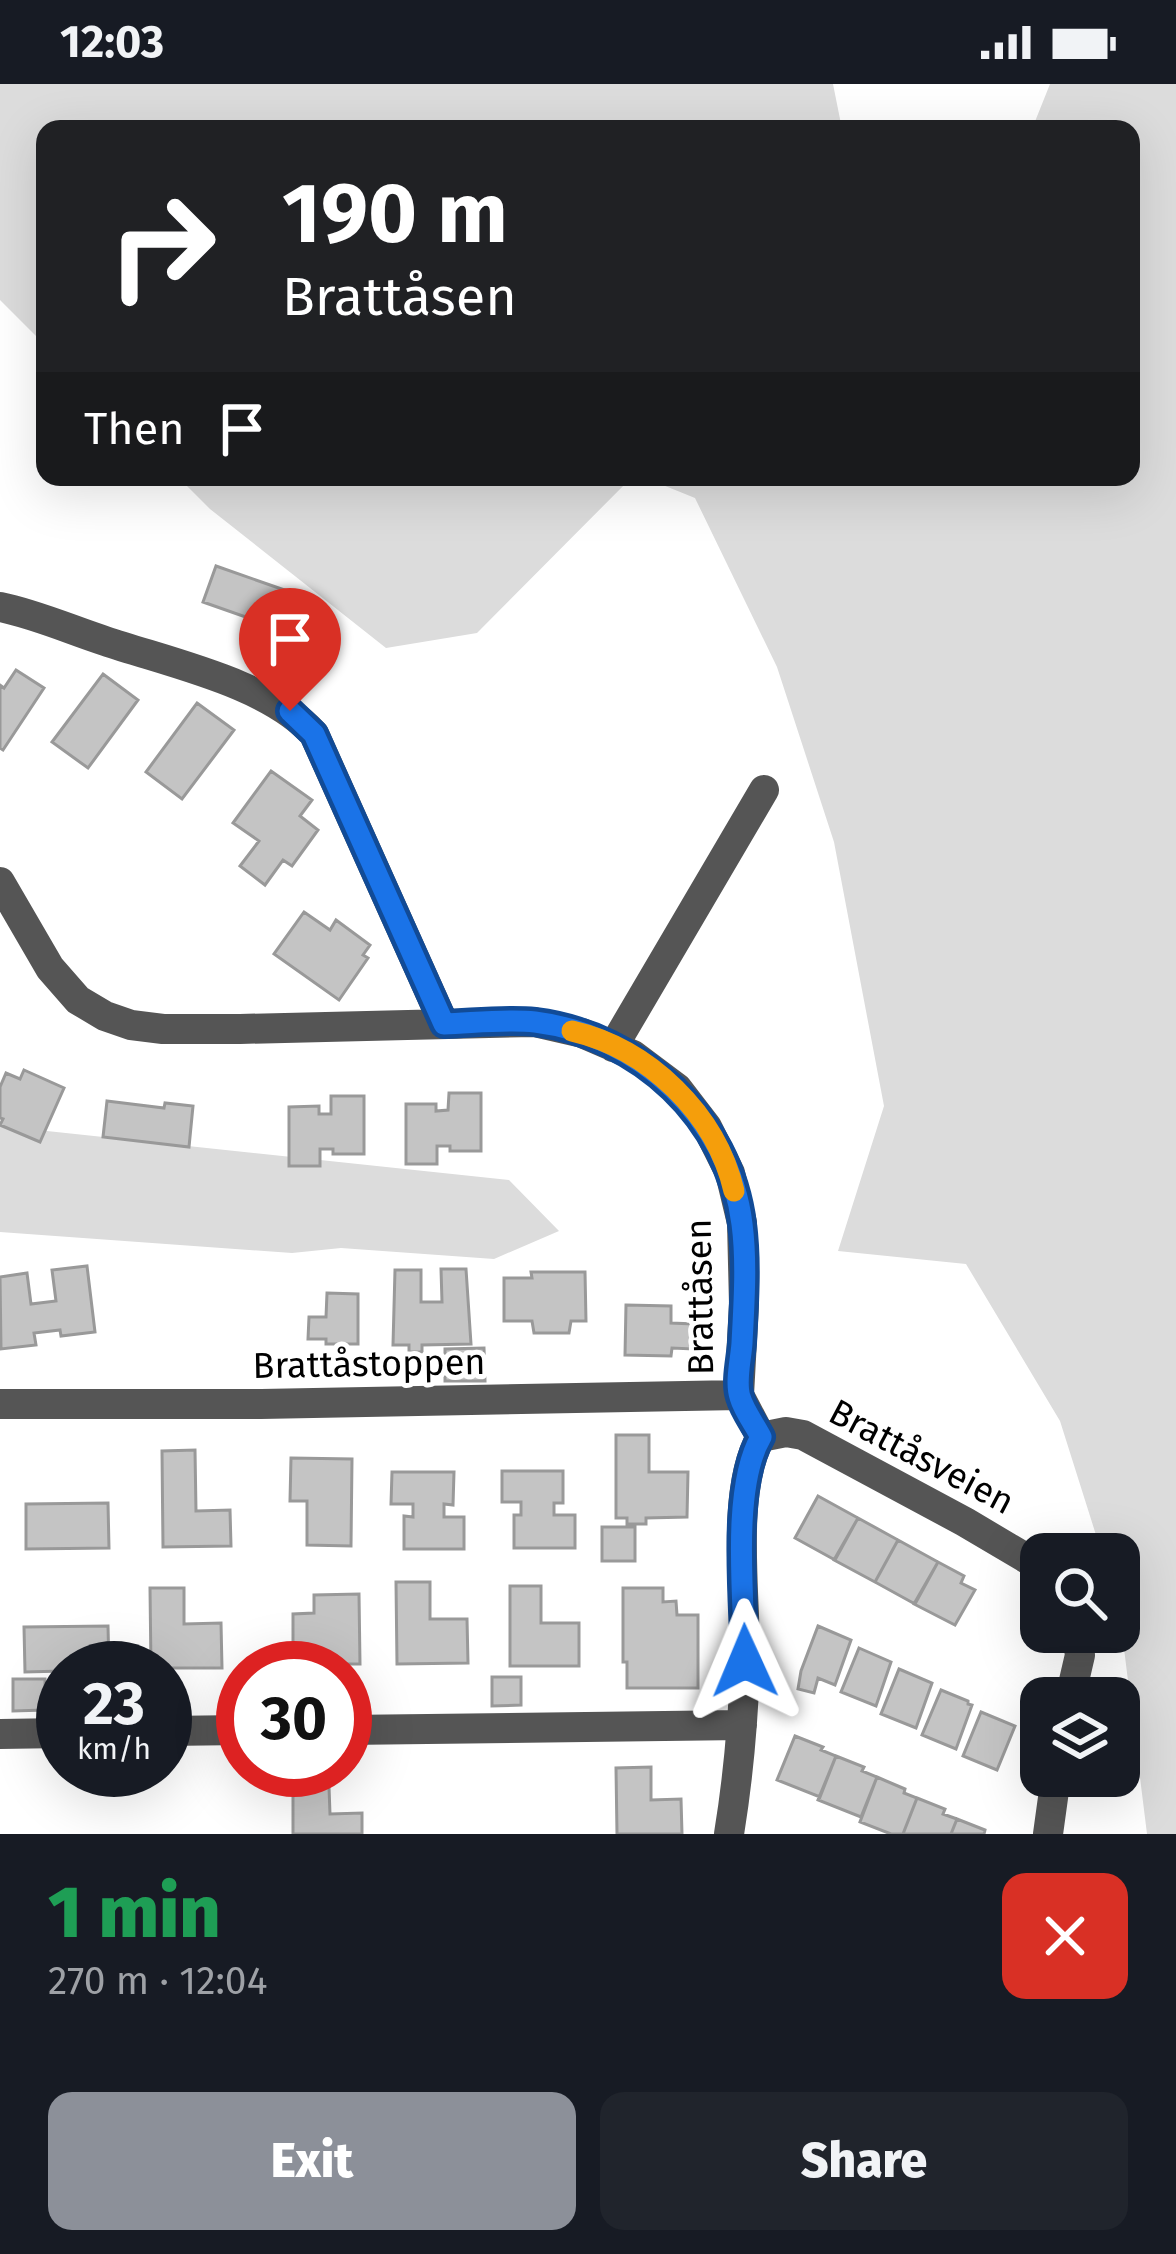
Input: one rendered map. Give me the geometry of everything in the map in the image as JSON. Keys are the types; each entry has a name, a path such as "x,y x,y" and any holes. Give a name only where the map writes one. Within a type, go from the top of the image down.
{"street":[{"path":"0,607 230,682 290,711 314,734 444,1024"},
{"path":"613,1047 764,790"},
{"name":"Brattåsen","path":"0,881 50,968 78,1000 131,1025 202,1029 534,1022 582,1033 633,1055 677,1088 707,1127 730,1173 742,1223 739,1395 761,1437"},
{"name":"Brattåstoppen","path":"0,1403 261,1404 739,1395"},
{"name":"Brattåsveien","path":"761,1437 786,1432 803,1435 1020,1555"},
{"path":"729,1834 745,1661 743,1524 748,1467 761,1437"},
{"path":"372,1730 742,1725"},
{"path":"0,1734 36,1733"},
{"path":"1048,1834 1053,1797"}],"shaded area":[{"path":"0,84 833,84 840,120 36,120 36,336 0,300"},
{"path":"1050,84 1176,84 1176,1834 1147,1834 1140,1778 1140,1677 1128,1677 1125,1653 1140,1653 1140,1533 1095,1533 1060,1421 966,1264 838,1251 884,1106 834,842 777,667 695,498 665,486 1140,486 1140,120 1036,120"},
{"path":"187,486 623,486 477,633 386,648"},
{"path":"0,1126 509,1180 559,1231 494,1259 341,1248 292,1253 0,1232"}],"building":[{"path":"216,566 296,594 283,630 203,602"},
{"path":"16,670 44,688 3,750 0,685 4,688"},
{"path":"103,674 138,700 88,768 52,742"},
{"path":"197,703 234,730 182,799 146,772"},
{"path":"271,771 312,800 300,816 318,830 292,866 283,860 265,885 240,866 259,841 233,823"},
{"path":"304,912 330,930 336,920 370,945 363,955 368,958 339,1000 274,954"},
{"path":"24,1070 64,1088 40,1142 0,1125 0,1087 6,1073 20,1079"},
{"path":"449,1093 481,1093 481,1151 437,1146 437,1164 406,1164 406,1104 436,1104 436,1111 448,1110"},
{"path":"331,1096 364,1096 364,1154 320,1149 320,1166 289,1166 289,1107 319,1106 319,1114 331,1114"},
{"path":"107,1101 164,1108 165,1103 193,1106 189,1147 103,1137"},
{"path":"87,1266 95,1332 34,1333 36,1345 1,1349 0,1277 27,1273 31,1304 56,1301 52,1270"},
{"path":"441,1269 466,1269 471,1344 422,1345 422,1352 409,1352 409,1345 393,1345 395,1270 421,1270 421,1302 442,1302"},
{"path":"531,1272 585,1272 586,1321 571,1321 569,1333 534,1333 532,1321 504,1321 504,1278 532,1278"},
{"path":"327,1293 358,1294 358,1344 308,1339 309,1317 326,1317"},
{"path":"626,1305 671,1306 671,1323 694,1324 693,1349 672,1348 671,1356 625,1355"},
{"path":"484,1348 485,1381 445,1381 445,1349"},
{"path":"616,1435 649,1435 649,1472 688,1472 687,1517 646,1518 646,1524 627,1524 627,1518 616,1518"},
{"path":"195,1450 196,1511 230,1510 231,1546 163,1547 162,1451"},
{"path":"291,1458 352,1459 351,1546 307,1545 307,1501 290,1501"},
{"path":"502,1471 563,1471 563,1503 554,1503 554,1515 575,1515 575,1548 514,1548 514,1515 521,1515 521,1502 502,1502"},
{"path":"392,1472 454,1472 453,1505 444,1504 444,1517 464,1517 464,1549 404,1549 404,1516 413,1517 413,1504 391,1504"},
{"path":"818,1496 858,1518 835,1560 795,1538"},
{"path":"108,1503 109,1548 26,1549 26,1504"},
{"path":"858,1518 898,1540 875,1582 834,1560"},
{"path":"602,1527 635,1527 635,1561 602,1561"},
{"path":"898,1540 938,1562 915,1604 875,1582"},
{"path":"938,1562 964,1576 961,1583 975,1590 955,1625 914,1604"},
{"path":"396,1582 430,1582 430,1619 467,1619 468,1663 397,1664"},
{"path":"510,1586 541,1586 541,1623 579,1623 579,1666 510,1666"},
{"path":"150,1588 184,1588 184,1624 221,1623 216,1668 192,1668 192,1641 151,1641"},
{"path":"623,1588 663,1588 663,1602 676,1601 677,1615 698,1615 698,1688 627,1688"},
{"path":"359,1594 360,1641 293,1641 293,1614 314,1613 314,1595"},
{"path":"108,1626 108,1641 36,1641 36,1672 25,1672 24,1627"},
{"path":"818,1626 851,1640 835,1685 818,1678 814,1693 798,1689"},
{"path":"859,1648 891,1662 876,1706 841,1692"},
{"path":"899,1669 932,1683 916,1728 881,1714"},
{"path":"492,1677 521,1677 521,1705 492,1706"},
{"path":"13,1679 36,1679 36,1710 13,1711"},
{"path":"941,1690 972,1705 956,1749 922,1735"},
{"path":"981,1712 1015,1726 997,1770 963,1756"},
{"path":"795,1736 836,1756 820,1797 777,1780"},
{"path":"836,1756 877,1777 861,1817 818,1800"},
{"path":"651,1767 651,1800 681,1799 682,1834 617,1834 616,1768"},
{"path":"877,1777 917,1798 903,1834 860,1822"},
{"path":"293,1797 329,1797 330,1814 362,1813 362,1834 293,1834"},
{"path":"917,1798 957,1819 951,1834 903,1834"},
{"path":"957,1819 985,1830 984,1834 951,1834"}],"slow traffic":[{"path":"572,1031 633,1055 677,1088 707,1127 734,1191"}],"route":[{"path":"290,711 314,734 444,1024 534,1022 582,1033 633,1055 677,1088 707,1127 730,1173 742,1223 739,1395 761,1437 748,1467 743,1524 745,1661"}]}
